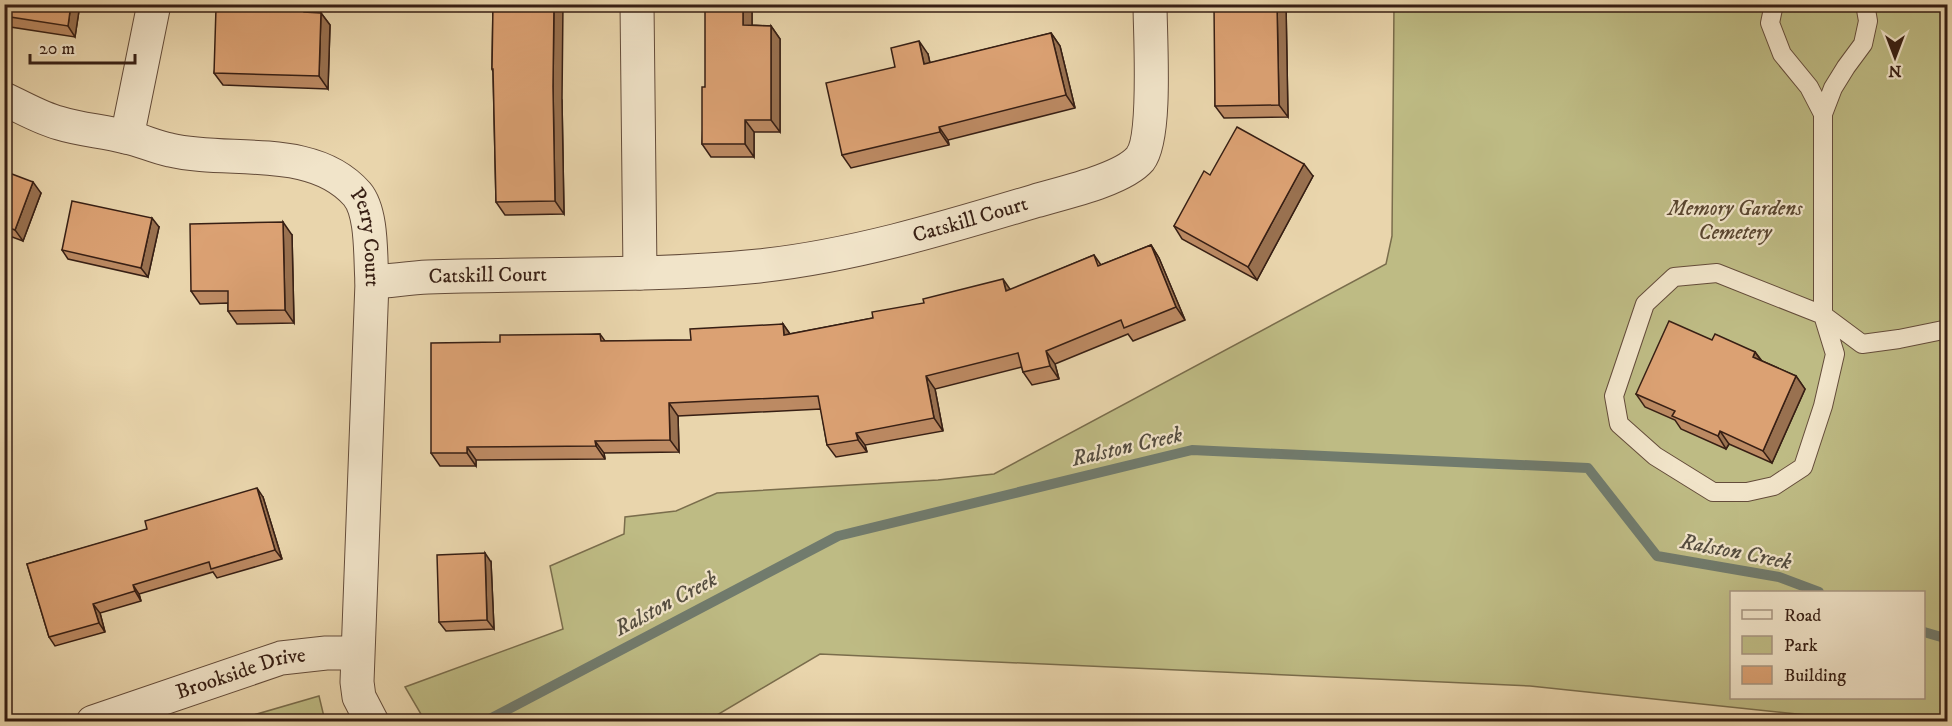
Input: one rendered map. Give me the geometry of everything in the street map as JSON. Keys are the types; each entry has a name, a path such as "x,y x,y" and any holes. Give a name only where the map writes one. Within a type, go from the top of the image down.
{"street":[{"path":"127,137 154,4"},
{"path":"637,4 640,273"},
{"name":"Catskill Court","path":"372,282 426,277 640,273 760,266 857,250 963,223 1098,182 1126,171 1141,158 1146,143 1151,105 1150,4"},
{"name":"Perry Court","path":"4,99 57,123 127,137 169,150 194,154 285,160 322,168 341,180 358,195 368,218 372,282 357,682 360,697 372,722"},
{"name":"Brookside Drive","path":"93,722 281,658 326,653 357,653"}],"lane":[{"path":"1774,4 1770,23 1782,54 1809,87 1822,114"},
{"path":"1865,4 1868,21 1863,44 1833,88 1822,114 1822,315 1835,354 1823,406 1803,467 1774,486 1747,492 1713,492 1655,456 1619,424 1614,396 1645,304 1674,277 1717,273 1822,315 1863,344 1947,329"}],"green space":[{"name":"Memory Gardens Cemetery","path":"1394,5 1947,5 1947,721 1863,721 1530,686 820,654 707,721 425,721 405,687 563,629 550,566 624,534 625,517 676,511 717,493 938,480 994,474 1386,264 1392,236"},
{"path":"319,696 325,721 233,721"}],"building":[{"path":"4,4 71,4 68,26 4,16"},
{"path":"227,4 304,4 304,12 321,13 319,76 214,73 216,8 227,9"},
{"path":"493,4 554,4 555,201 496,202 492,69"},
{"path":"705,4 743,4 743,25 771,26 771,120 745,120 745,144 702,144"},
{"path":"1218,4 1277,4 1279,105 1215,106 1214,6"},
{"path":"1051,33 1066,95 939,127 940,132 842,155 826,83 895,67 891,48 919,41 924,64"},
{"path":"1237,127 1304,164 1248,267 1174,226 1204,171 1210,175"},
{"path":"4,171 33,182 15,230 4,226"},
{"path":"72,201 152,218 141,268 62,250"},
{"path":"283,222 285,310 228,311 228,291 191,291 190,224"},
{"path":"1151,245 1176,307 1124,328 1121,320 1046,351 1050,366 1023,372 1018,353 926,376 934,418 856,433 858,440 827,445 818,396 669,403 670,440 595,441 596,446 467,447 467,453 431,453 431,343 500,342 500,335 600,334 601,341 691,340 690,329 783,324 784,335 873,318 872,312 924,303 923,299 1003,279 1006,291 1094,255 1098,266"},
{"path":"1669,321 1712,340 1715,334 1755,352 1753,357 1796,376 1763,451 1720,431 1718,436 1672,416 1675,411 1636,394"},
{"path":"257,488 275,550 211,569 209,562 133,585 135,591 93,604 99,623 49,637 27,564 147,529 145,521"},
{"path":"485,553 487,620 439,622 437,555"}],"waterway":[{"name":"Ralston Creek","path":"484,722 838,536 1192,450 1588,468 1657,556 1779,577 1816,591"},
{"name":"Ralston Creek","path":"1925,632 1948,639"}]}
